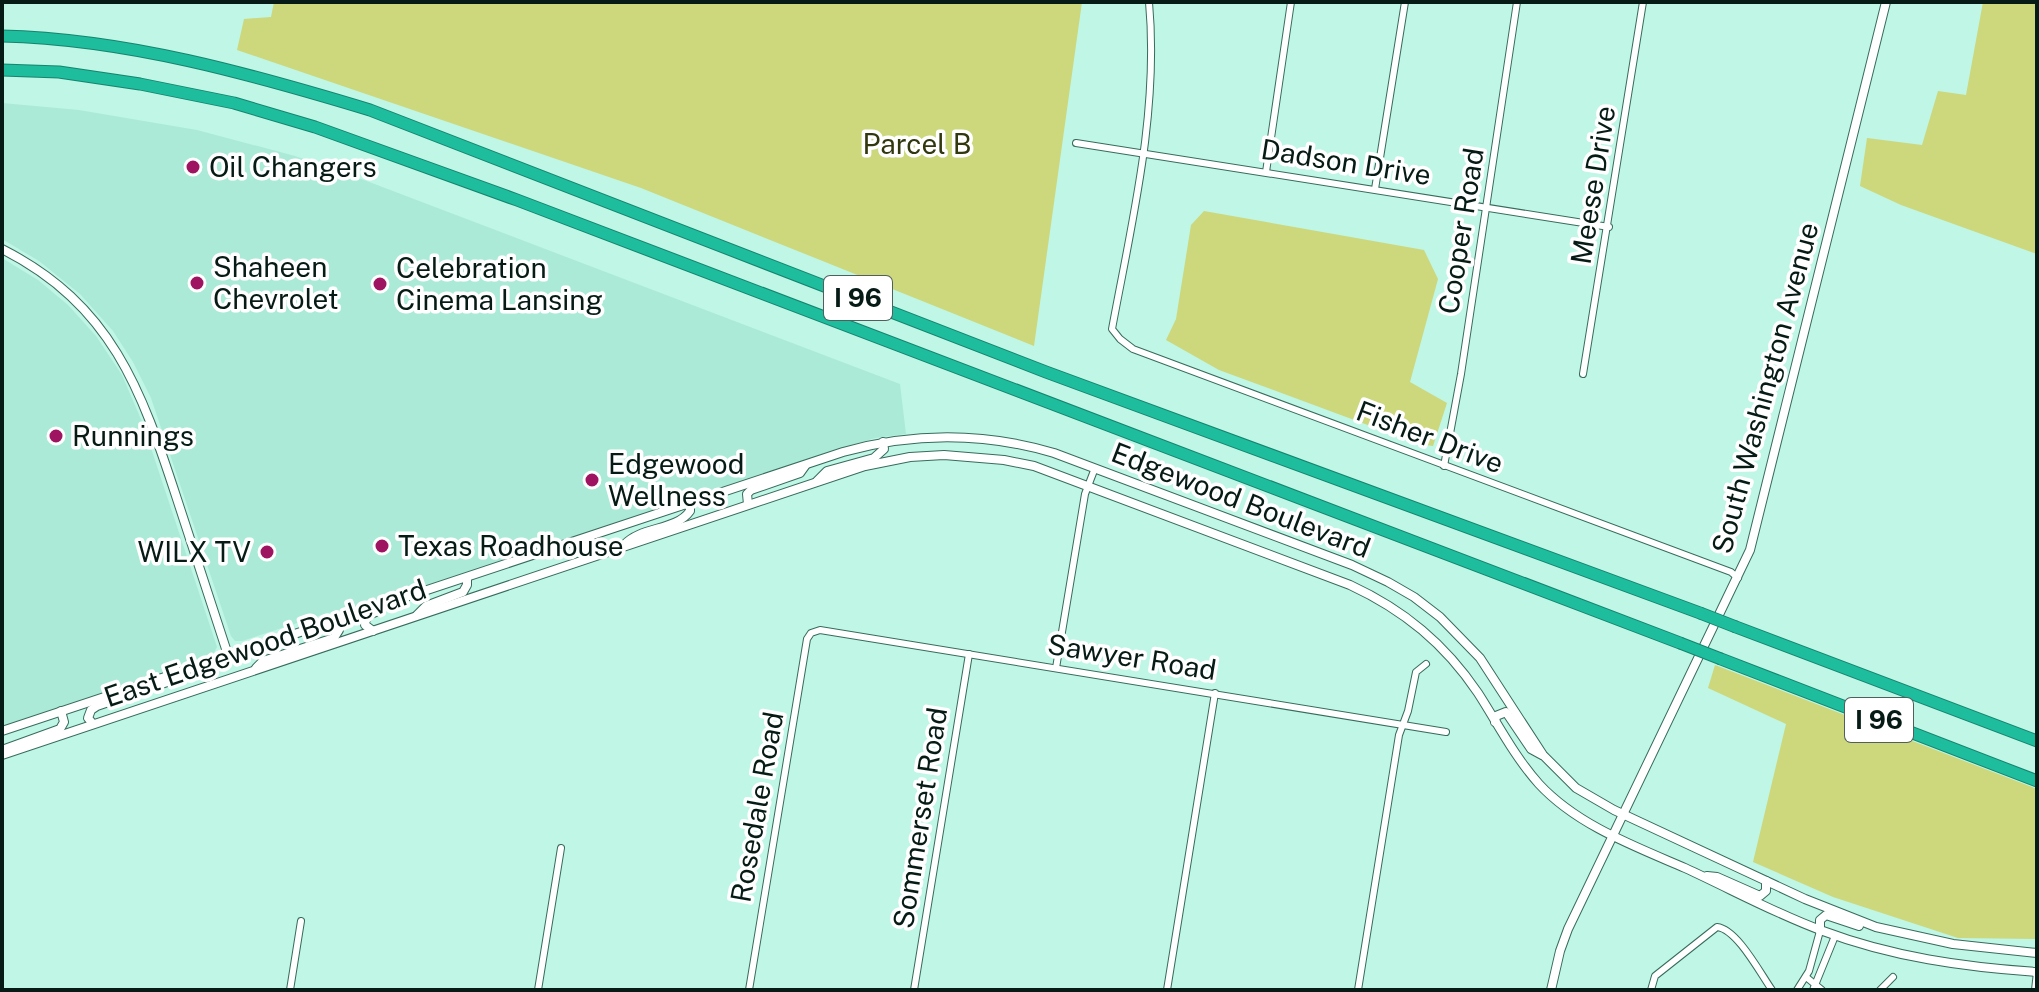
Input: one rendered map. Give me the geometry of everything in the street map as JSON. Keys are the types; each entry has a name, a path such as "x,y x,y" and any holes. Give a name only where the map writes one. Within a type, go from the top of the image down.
{"highway":[{"name":"I 96","path":"2,36 35,37 170,57 275,81 370,110 1046,372 2037,741"},
{"name":"I 96","path":"2,70 59,72 140,84 234,103 315,127 561,217 2037,781"}],"street":[{"path":"1144,153 1153,43 1149,2"},
{"path":"1266,172 1291,2"},
{"path":"1375,189 1405,2"},
{"name":"Cooper Road","path":"1444,466 1461,374 1517,2"},
{"name":"Meese Drive","path":"1583,374 1643,2"},
{"name":"South Washington Avenue","path":"1551,990 1564,940 1738,578 1759,522 1886,2"},
{"name":"Dadson Drive","path":"1076,143 1609,227"},
{"name":"Fisher Drive","path":"1144,153 1112,329 1133,349 1731,572 1738,578"},
{"path":"2,249 34,267 75,300 99,326 129,371 158,443 228,655"},
{"name":"Edgewood Boulevard","path":"333,620 883,442 921,437 980,437 1030,446 1095,467 1352,565 1414,597 1440,617 1480,658 1543,755 1576,788 1624,815 1766,881 1876,927 1915,938 2037,953"},
{"path":"817,481 827,471 874,458 884,449 883,442"},
{"name":"East Edgewood Boulevard","path":"2,752 817,481 865,466 910,457 944,455 1034,466 1378,598 1426,631 1447,652 1479,694 1511,748 1541,786 1584,820 1702,876"},
{"path":"748,504 747,494 751,490 800,473 805,465"},
{"path":"1056,668 1089,485 1095,467"},
{"path":"624,546 632,536 682,519 690,511 690,504"},
{"path":"416,616 426,606 463,592 467,578"},
{"path":"373,631 365,625 367,616 405,602 418,593"},
{"path":"253,671 263,661 334,638 339,630 333,620"},
{"name":"East Edgewood Boulevard","path":"2,731 333,620"},
{"name":"Sawyer Road","path":"811,633 820,630 1446,732"},
{"name":"Rosedale Road","path":"749,990 807,639 811,633"},
{"name":"Sommerset Road","path":"914,990 969,654"},
{"path":"1358,990 1399,735 1416,672 1426,664"},
{"path":"93,724 88,718 97,706 179,678 189,668"},
{"path":"1167,990 1215,693"},
{"path":"2,752 60,729 64,722 61,711"},
{"path":"1495,722 1496,716 1506,712 1531,749 1543,755"},
{"path":"538,990 561,848"},
{"path":"1702,876 1717,877 1760,896 1766,891 1766,881"},
{"path":"1702,876 1835,936 1909,956 1968,966 2037,972 2035,990"},
{"path":"1797,990 1806,977 1820,931 1820,920 1826,915 1866,928 1876,927"},
{"path":"290,990 301,921"},
{"path":"1651,990 1655,976 1717,927 1734,935 1772,990"},
{"path":"1806,977 1817,988 1835,936"},
{"path":"1909,956 1915,954 1915,938"},
{"path":"1880,990 1893,977"}],"shaded area":[{"path":"2,103 79,110 197,130 295,156 364,180 900,384 906,434 875,438 836,450 460,575 235,641 151,398 133,362 113,331 80,294 39,261 2,239"},
{"path":"2,258 38,280 68,305 96,336 122,375 143,424 217,647 212,656 2,726"}],"green space":[{"name":"Parcel B","path":"274,2 1082,2 1034,346 641,188 237,50 244,19 271,17"},
{"path":"1983,2 2037,2 2037,254 1901,205 1860,186 1867,138 1922,145 1938,91 1966,95"},
{"path":"1204,211 1424,250 1438,279 1410,382 1447,403 1433,446 1419,444 1219,370 1166,340 1176,319 1191,225"},
{"path":"1715,665 2037,789 2037,939 1958,938 1833,897 1753,862 1786,724 1708,688"}],"place":[{"name":"Oil Changers","path":"193,167"},
{"name":"Shaheen Chevrolet","path":"197,283"},
{"name":"Celebration Cinema Lansing","path":"380,284"},
{"name":"Runnings","path":"56,436"},
{"name":"Edgewood Wellness","path":"592,480"},
{"name":"Texas Roadhouse","path":"382,546"},
{"name":"WILX TV","path":"267,552"}]}
